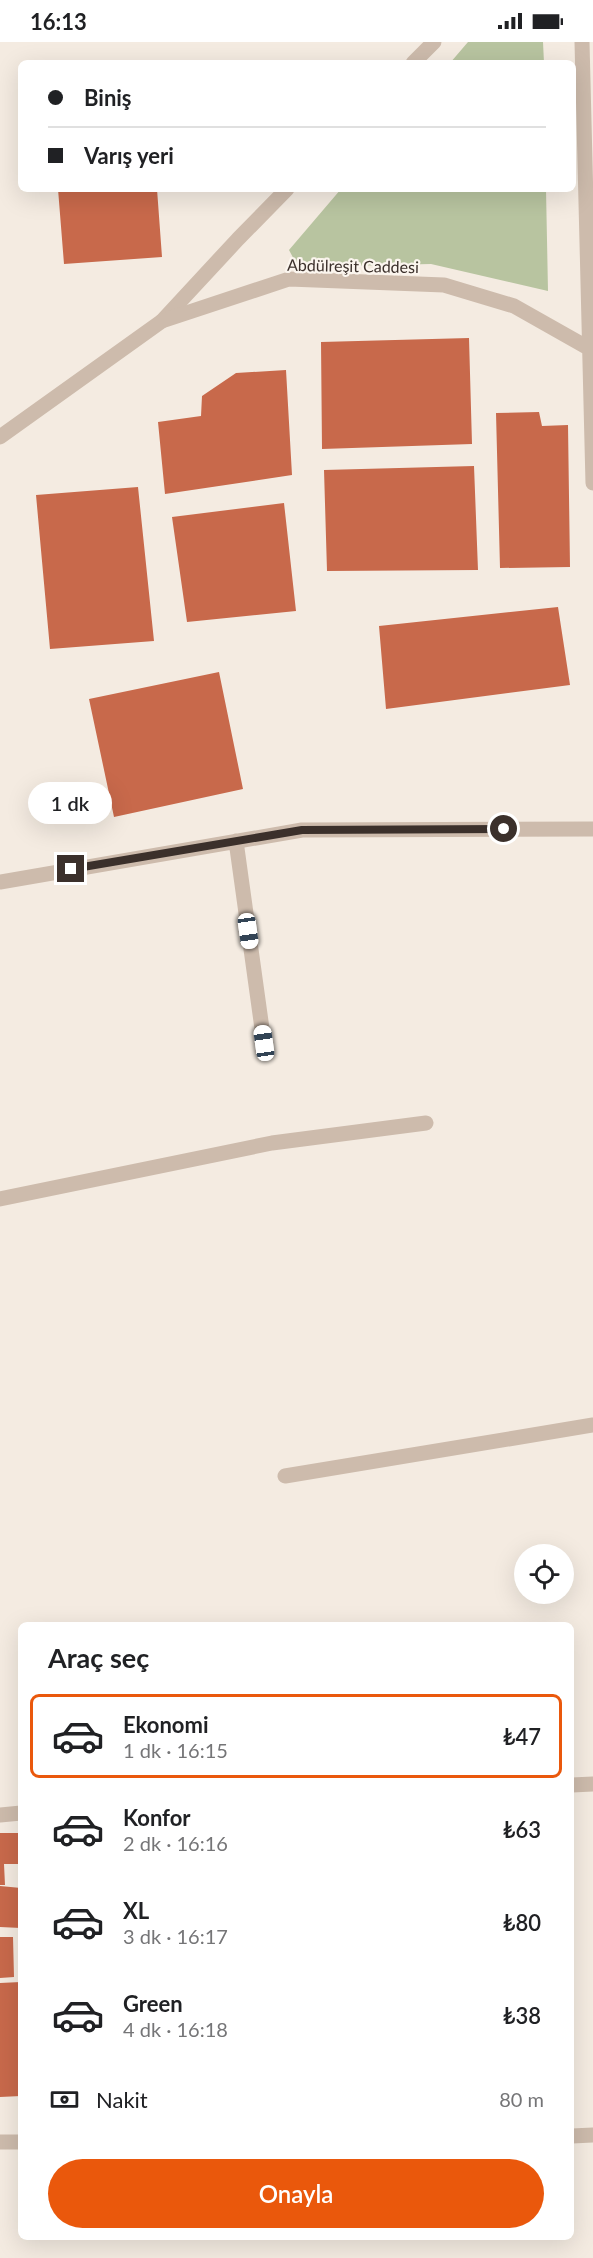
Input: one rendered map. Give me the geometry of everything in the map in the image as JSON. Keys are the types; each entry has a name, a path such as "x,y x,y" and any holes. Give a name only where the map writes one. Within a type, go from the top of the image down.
{"street":[{"path":"417,60 434,42"},
{"path":"582,42 593,483"},
{"path":"162,321 238,238 284,192"},
{"name":"Abdülreşit Caddesi","path":"0,436 162,321 289,279 444,285 514,306 590,349"},
{"path":"0,882 302,830 593,829"},
{"path":"236,841 264,1043"},
{"path":"0,1199 272,1143 426,1123"},
{"path":"285,1476 593,1425"},
{"path":"574,1785 593,1784"},
{"path":"0,1815 18,1814"},
{"path":"574,2136 593,2135"},
{"path":"0,2142 18,2142"}],"green space":[{"path":"468,42 543,42 544,60 453,60"},
{"path":"338,192 546,192 548,291 431,264 298,267 289,250"}],"building":[{"path":"58,192 157,192 162,257 64,264"},
{"path":"469,338 472,444 322,449 321,342"},
{"path":"286,370 292,475 165,494 158,422 201,416 202,396 236,373"},
{"path":"539,412 542,426 568,425 570,567 500,568 496,413"},
{"path":"474,466 478,570 327,571 324,470"},
{"path":"138,487 154,641 50,649 36,495"},
{"path":"284,503 296,611 187,622 172,517"},
{"path":"558,607 570,685 386,709 379,626"},
{"path":"219,672 243,789 114,817 89,699"},
{"path":"0,1833 18,1833 18,1864 4,1864 5,1885 0,1885"},
{"path":"0,1886 18,1888 18,1928 0,1927"},
{"path":"0,1937 13,1937 14,1977 0,1978"},
{"path":"18,1982 18,2096 0,2097 0,1983"}],"route":[{"path":"71,869 302,830 504,829"}]}
